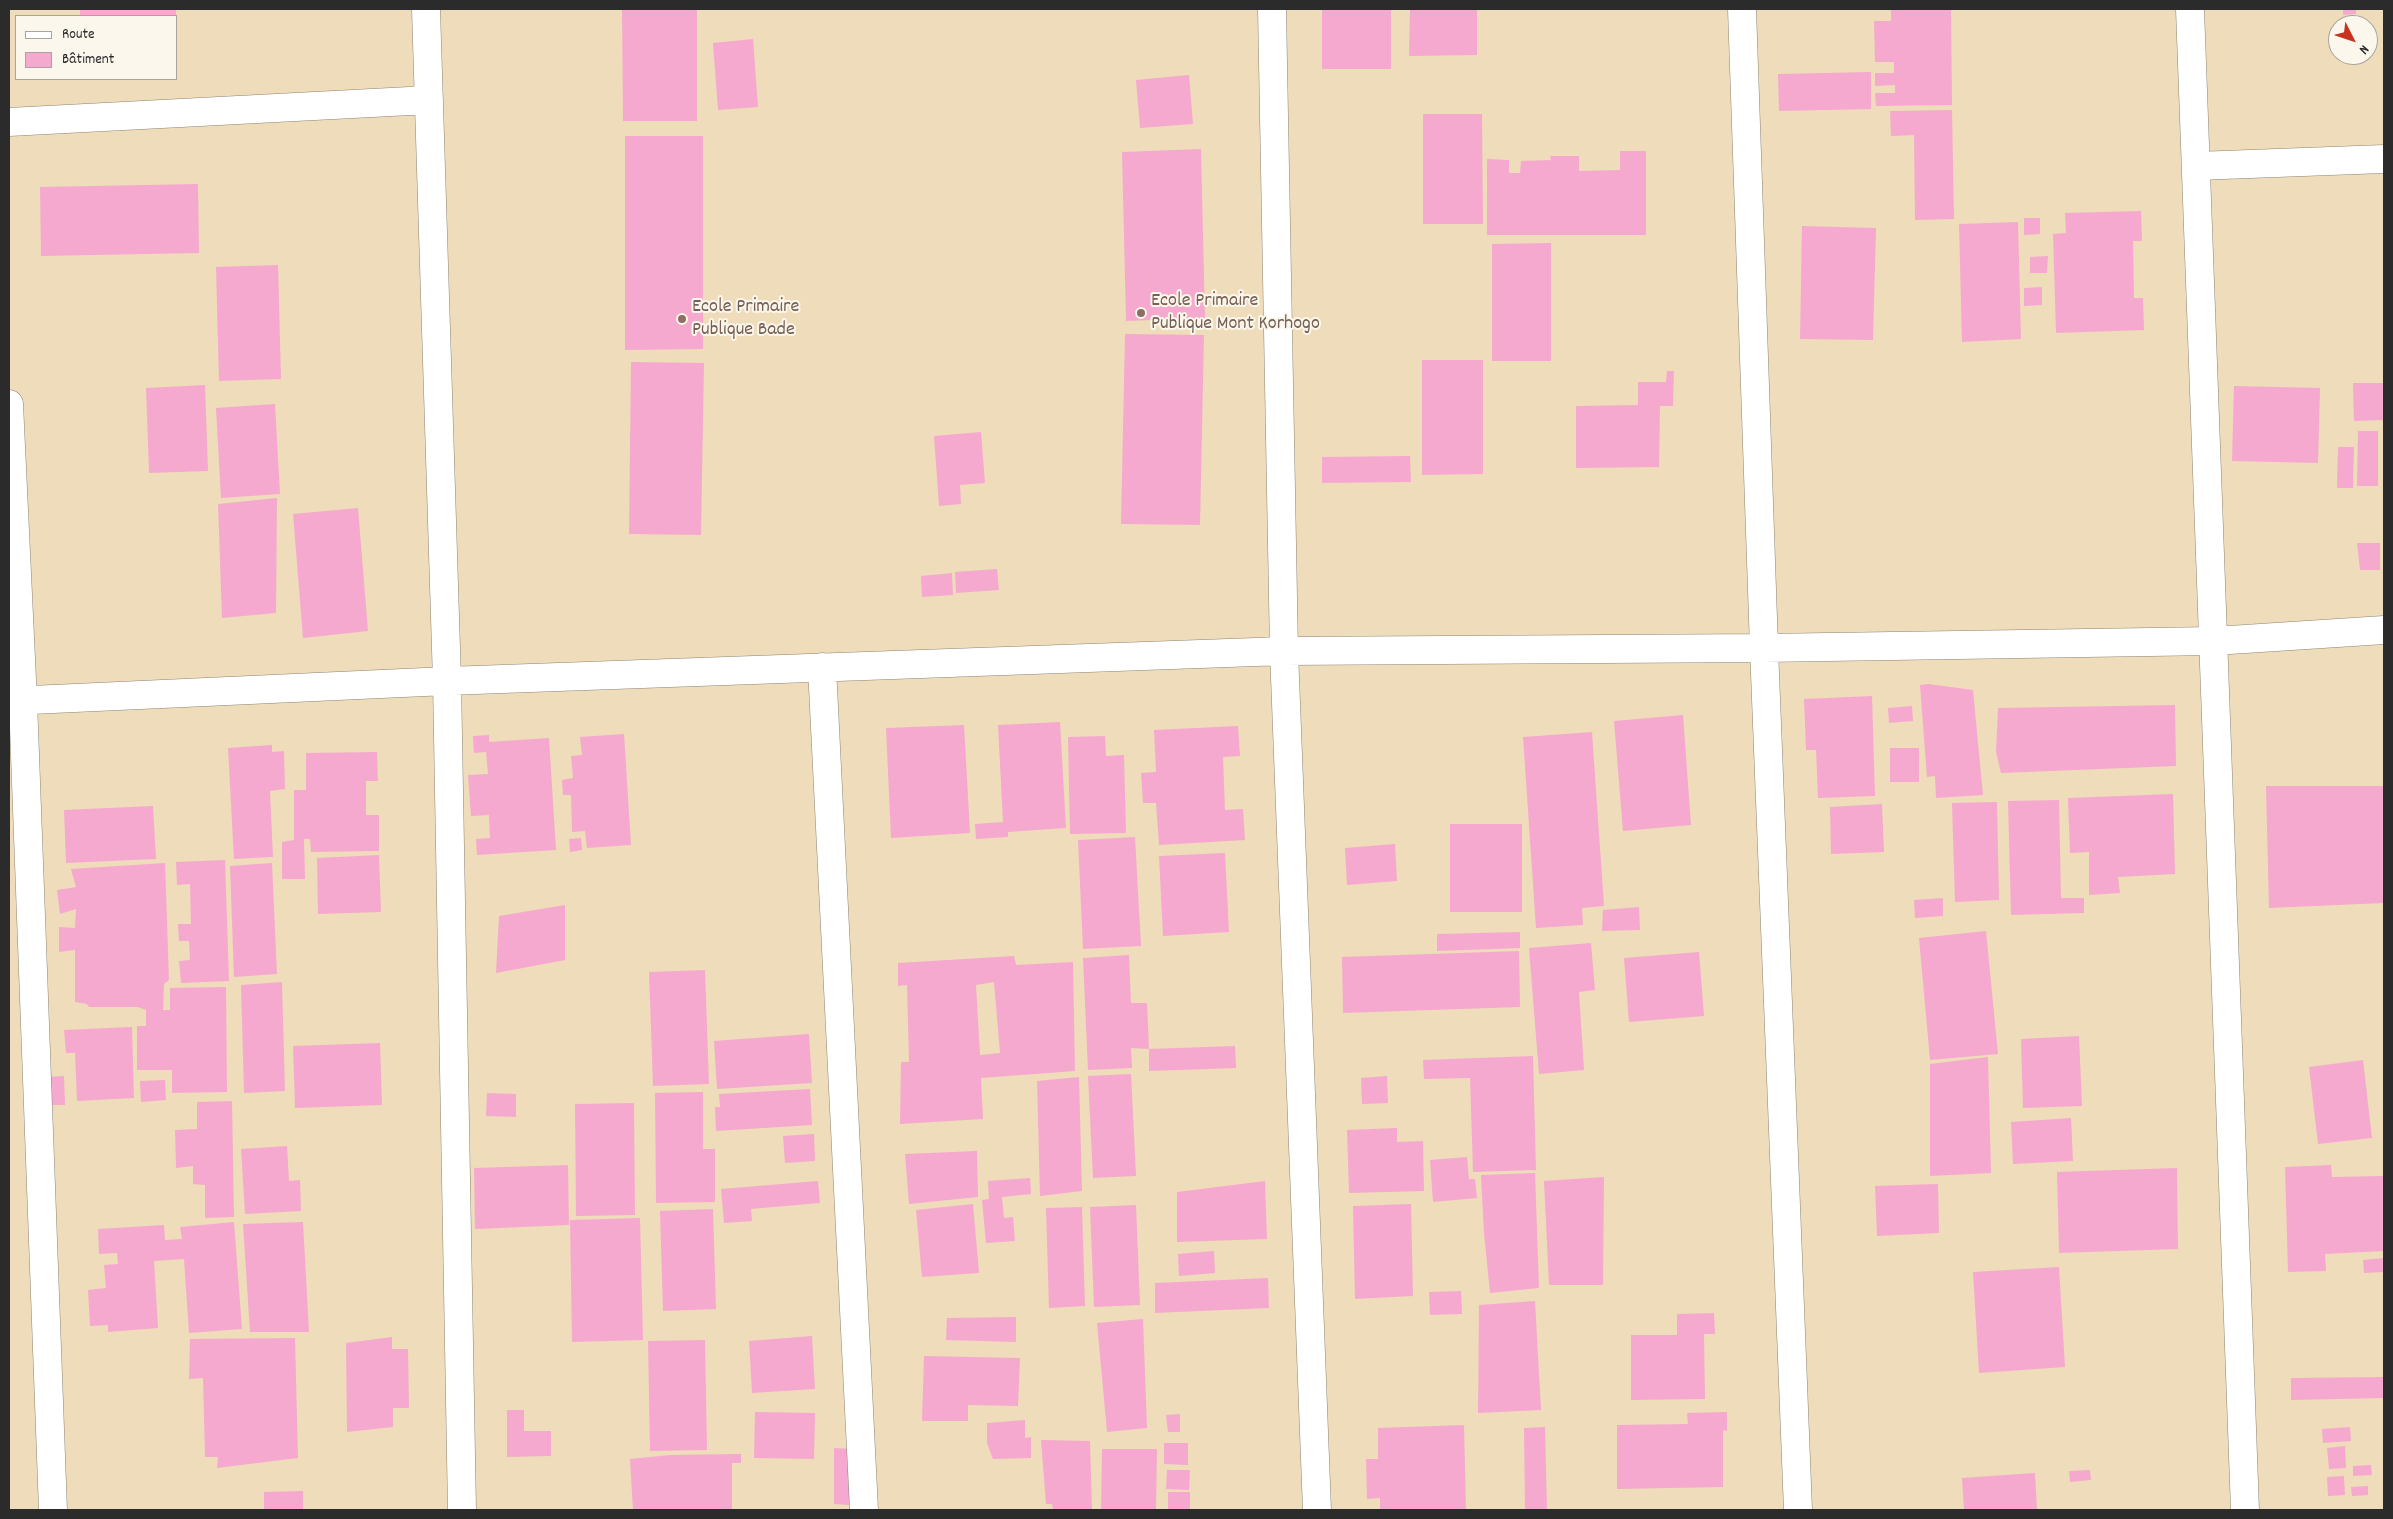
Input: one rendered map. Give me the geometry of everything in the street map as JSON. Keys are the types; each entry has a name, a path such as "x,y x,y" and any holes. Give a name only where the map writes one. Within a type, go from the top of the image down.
{"street":[{"path":"426,9 447,681 462,1510"},
{"path":"1272,9 1284,651 1317,1510"},
{"path":"1742,9 1764,648 1798,1510"},
{"path":"2190,9 2245,1510"},
{"path":"9,122 429,100"},
{"path":"2196,166 2384,158"},
{"path":"9,404 16,701 54,1510"},
{"path":"16,701 447,681 1284,651 1764,648 2214,641 2384,630"},
{"path":"822,667 864,1510"}],"building":[{"path":"80,9 176,9 176,15 80,15"},
{"path":"622,9 697,9 697,121 623,121"},
{"path":"1322,9 1391,9 1391,69 1322,69"},
{"path":"1410,9 1477,9 1477,55 1409,56"},
{"path":"1891,9 1951,9 1952,105 1876,106 1875,93 1895,93 1895,85 1875,86 1875,73 1894,73 1894,62 1875,62 1874,21 1891,21"},
{"path":"2343,9 2356,9 2356,14 2343,15"},
{"path":"753,39 758,107 718,110 713,43"},
{"path":"1871,72 1871,109 1779,111 1778,74"},
{"path":"1189,75 1193,124 1140,128 1136,80"},
{"path":"1952,110 1954,219 1915,220 1914,135 1891,136 1890,111"},
{"path":"1423,114 1482,114 1483,224 1423,224"},
{"path":"625,136 703,136 703,349 625,350"},
{"path":"1201,149 1205,318 1126,321 1122,152"},
{"path":"1620,151 1646,151 1646,235 1487,235 1487,159 1509,160 1509,173 1520,173 1521,161 1551,160 1550,156 1579,156 1579,171 1620,170"},
{"path":"198,184 199,253 41,256 40,187"},
{"path":"2141,211 2142,241 2133,241 2134,298 2143,298 2144,330 2056,333 2053,234 2066,233 2065,213"},
{"path":"2024,218 2040,218 2040,234 2024,235"},
{"path":"2018,222 2021,339 1962,342 1959,224"},
{"path":"1802,226 1876,228 1873,340 1800,339"},
{"path":"1551,243 1551,361 1492,361 1492,244"},
{"path":"2048,256 2047,273 2030,273 2030,257"},
{"path":"278,265 281,379 219,381 216,267"},
{"path":"2042,287 2042,305 2024,306 2024,288"},
{"path":"1125,334 1204,335 1200,525 1121,524"},
{"path":"1422,360 1483,360 1483,474 1422,475"},
{"path":"631,362 704,363 701,535 629,534"},
{"path":"1667,371 1674,371 1673,406 1660,406 1659,467 1576,468 1576,406 1638,405 1638,382 1666,382"},
{"path":"2353,383 2384,383 2384,420 2354,421"},
{"path":"205,385 208,471 149,473 146,388"},
{"path":"2234,386 2320,388 2318,463 2232,461"},
{"path":"275,404 280,494 221,498 216,408"},
{"path":"2358,431 2378,431 2378,486 2357,486"},
{"path":"981,432 985,483 960,485 961,504 939,506 934,436"},
{"path":"2338,447 2354,447 2353,488 2337,488"},
{"path":"1410,456 1411,482 1322,483 1322,457"},
{"path":"277,498 276,613 222,618 218,504"},
{"path":"358,508 368,631 303,638 293,514"},
{"path":"2357,543 2380,543 2380,570 2360,570"},
{"path":"997,569 999,590 956,593 955,572"},
{"path":"952,573 953,595 922,597 921,576"},
{"path":"1928,684 1973,690 1983,795 1936,798 1935,776 1927,777 1920,685"},
{"path":"1872,696 1875,796 1818,798 1816,750 1806,750 1804,699"},
{"path":"2175,705 2176,766 2001,773 1996,752 1998,708"},
{"path":"1912,706 1913,721 1889,723 1888,708"},
{"path":"1683,715 1691,825 1623,831 1614,721"},
{"path":"1060,722 1066,828 1008,832 1008,837 976,839 975,824 1003,822 998,725"},
{"path":"964,725 970,833 891,838 886,728"},
{"path":"1238,726 1240,756 1223,757 1225,810 1243,809 1245,840 1159,845 1156,803 1143,803 1141,773 1156,772 1154,730"},
{"path":"1592,732 1604,906 1582,908 1583,925 1536,928 1523,737"},
{"path":"624,734 631,845 587,848 585,831 572,832 571,795 563,795 562,780 573,778 571,756 582,755 580,737"},
{"path":"489,735 489,742 549,738 556,850 477,855 476,839 490,838 489,815 471,816 468,775 488,774 486,752 474,753 473,736"},
{"path":"1105,736 1106,756 1124,755 1126,833 1070,834 1068,737"},
{"path":"272,745 272,752 284,751 285,789 270,791 273,857 234,859 228,748"},
{"path":"1890,748 1919,748 1919,782 1890,782"},
{"path":"377,752 378,781 366,781 366,815 379,815 379,851 311,852 310,839 304,839 305,879 282,879 282,842 294,840 294,790 306,790 306,753"},
{"path":"2266,786 2384,786 2384,903 2269,908"},
{"path":"2173,794 2175,874 2118,877 2120,893 2089,895 2089,852 2070,853 2068,798"},
{"path":"2059,800 2061,898 2084,898 2084,913 2011,915 2008,801"},
{"path":"1997,802 1999,900 1955,902 1952,803"},
{"path":"1882,804 1884,852 1831,854 1830,807"},
{"path":"153,806 156,859 66,863 64,810"},
{"path":"1450,824 1522,824 1522,912 1450,912"},
{"path":"1135,837 1141,946 1083,949 1078,840"},
{"path":"581,838 582,850 570,852 569,839"},
{"path":"1395,844 1397,881 1347,885 1345,848"},
{"path":"1225,853 1229,932 1163,936 1159,856"},
{"path":"379,855 381,912 318,914 317,858"},
{"path":"225,860 229,981 181,983 179,961 190,960 189,941 179,941 178,924 191,924 190,884 177,885 176,862"},
{"path":"165,863 169,980 164,984 163,1010 170,1010 170,988 226,987 227,1092 172,1093 172,1070 137,1070 137,1026 146,1026 146,1010 138,1007 89,1007 87,1004 75,1002 75,950 59,952 59,927 75,928 76,909 60,914 57,890 76,887 71,869"},
{"path":"272,863 277,974 234,977 230,866"},
{"path":"1943,898 1943,916 1915,918 1914,900"},
{"path":"565,905 565,960 496,973 499,916"},
{"path":"1639,907 1640,930 1602,931 1603,910"},
{"path":"1986,931 1998,1054 1930,1060 1919,938"},
{"path":"1520,932 1520,948 1437,951 1437,934"},
{"path":"1591,943 1595,990 1579,992 1584,1070 1539,1074 1529,948"},
{"path":"1519,951 1520,1007 1343,1013 1342,957"},
{"path":"1699,952 1704,1016 1629,1022 1624,958"},
{"path":"1129,955 1131,1003 1147,1003 1149,1049 1131,1048 1132,1068 1088,1070 1083,958"},
{"path":"1014,956 1016,965 1073,962 1075,1071 981,1078 983,1119 900,1124 901,1062 909,1062 907,985 898,986 898,963","holes":["994,982 1000,1053 980,1055 976,985"]},
{"path":"705,970 709,1084 653,1086 649,972"},
{"path":"282,982 285,1091 244,1093 241,985"},
{"path":"132,1027 134,1098 77,1101 75,1053 66,1053 64,1030"},
{"path":"809,1034 812,1083 717,1089 714,1041"},
{"path":"2079,1036 2082,1106 2023,1108 2021,1039"},
{"path":"380,1043 382,1105 295,1108 293,1046"},
{"path":"1235,1046 1236,1068 1149,1071 1149,1049"},
{"path":"1533,1056 1536,1170 1473,1172 1470,1078 1424,1079 1423,1060"},
{"path":"1988,1057 1991,1173 1930,1176 1930,1064"},
{"path":"2363,1060 2372,1138 2318,1144 2309,1067"},
{"path":"1131,1074 1136,1176 1093,1178 1088,1076"},
{"path":"64,1076 65,1105 45,1105 44,1077"},
{"path":"1387,1076 1388,1103 1362,1104 1361,1078"},
{"path":"1079,1077 1082,1191 1040,1196 1037,1081"},
{"path":"165,1080 166,1100 141,1102 140,1081"},
{"path":"810,1089 812,1125 716,1131 715,1107 720,1107 719,1094"},
{"path":"703,1092 703,1149 715,1149 715,1202 656,1203 655,1093"},
{"path":"487,1093 516,1094 516,1117 486,1116"},
{"path":"232,1101 234,1217 205,1218 205,1185 193,1184 193,1166 176,1168 175,1130 197,1129 197,1102"},
{"path":"634,1103 635,1215 576,1216 575,1104"},
{"path":"2071,1118 2073,1161 2013,1164 2011,1122"},
{"path":"1397,1128 1397,1142 1423,1141 1424,1191 1349,1193 1347,1130"},
{"path":"814,1134 815,1161 785,1163 783,1136"},
{"path":"287,1146 289,1181 300,1180 301,1211 245,1214 241,1149"},
{"path":"977,1151 978,1197 909,1204 905,1154"},
{"path":"1467,1157 1469,1179 1475,1179 1477,1198 1433,1202 1430,1160"},
{"path":"568,1165 569,1225 475,1229 474,1168"},
{"path":"2331,1165 2332,1177 2384,1176 2384,1251 2325,1254 2326,1271 2288,1272 2285,1167"},
{"path":"2177,1168 2178,1249 2059,1253 2057,1172"},
{"path":"1535,1173 1539,1288 1490,1293 1481,1175"},
{"path":"1604,1177 1603,1285 1549,1285 1544,1181"},
{"path":"1030,1178 1031,1194 1002,1197 1004,1218 1013,1217 1015,1241 986,1243 982,1200 989,1199 988,1181"},
{"path":"818,1181 820,1203 751,1209 752,1221 724,1223 721,1189"},
{"path":"1265,1181 1267,1239 1177,1242 1177,1192"},
{"path":"1938,1184 1939,1233 1877,1236 1875,1186"},
{"path":"973,1204 979,1273 922,1277 916,1210"},
{"path":"1411,1204 1413,1296 1355,1299 1353,1206"},
{"path":"1136,1205 1140,1305 1094,1307 1090,1207"},
{"path":"1082,1207 1085,1306 1049,1308 1046,1208"},
{"path":"713,1209 716,1309 663,1311 660,1211"},
{"path":"640,1218 643,1340 572,1342 570,1220"},
{"path":"234,1222 242,1329 189,1333 184,1259 154,1261 158,1328 108,1332 108,1325 90,1326 88,1290 106,1288 104,1265 118,1264 117,1253 99,1254 98,1229 164,1225 165,1240 182,1239 180,1227"},
{"path":"303,1222 309,1332 250,1332 243,1224"},
{"path":"1214,1251 1215,1273 1179,1276 1178,1254"},
{"path":"2384,1258 2384,1272 2364,1273 2363,1260"},
{"path":"2059,1267 2065,1367 1979,1373 1973,1272"},
{"path":"1268,1278 1269,1308 1155,1313 1155,1283"},
{"path":"1461,1291 1462,1314 1430,1315 1429,1292"},
{"path":"1535,1301 1541,1410 1478,1413 1479,1305"},
{"path":"1714,1313 1715,1334 1704,1334 1705,1399 1631,1400 1631,1335 1677,1335 1677,1314"},
{"path":"1016,1317 1016,1342 946,1340 947,1318"},
{"path":"1143,1319 1147,1428 1107,1432 1097,1323"},
{"path":"812,1336 815,1389 752,1393 749,1341"},
{"path":"392,1337 392,1349 408,1349 409,1408 393,1408 393,1427 347,1432 346,1343"},
{"path":"295,1338 298,1458 217,1468 218,1457 205,1457 203,1378 189,1379 190,1339"},
{"path":"705,1340 707,1450 650,1451 648,1341"},
{"path":"924,1356 1020,1358 1018,1406 968,1405 968,1421 922,1421"},
{"path":"2384,1377 2384,1398 2291,1400 2291,1378"},
{"path":"507,1410 524,1410 524,1431 551,1431 551,1456 507,1457"},
{"path":"755,1412 815,1413 814,1459 754,1458"},
{"path":"1727,1412 1727,1431 1723,1430 1723,1487 1617,1489 1617,1425 1688,1424 1687,1413"},
{"path":"1180,1414 1180,1432 1168,1432 1166,1415"},
{"path":"1025,1420 1025,1438 1031,1437 1031,1458 993,1459 987,1443 987,1423"},
{"path":"1464,1425 1466,1510 1380,1510 1380,1498 1367,1499 1366,1459 1378,1459 1378,1428"},
{"path":"1545,1427 1547,1510 1525,1510 1524,1428"},
{"path":"2350,1427 2351,1441 2323,1443 2322,1429"},
{"path":"1041,1440 1090,1441 1092,1510 1053,1510 1052,1504 1046,1504"},
{"path":"1164,1443 1188,1443 1188,1465 1164,1464"},
{"path":"2345,1446 2346,1468 2329,1469 2327,1448"},
{"path":"834,1448 851,1449 850,1505 834,1504"},
{"path":"1102,1449 1157,1449 1156,1510 1101,1510"},
{"path":"741,1454 741,1463 732,1463 732,1510 633,1510 630,1459 670,1455"},
{"path":"2371,1465 2372,1475 2353,1476 2353,1466"},
{"path":"1167,1470 1190,1470 1189,1490 1166,1489"},
{"path":"2090,1470 2091,1480 2070,1482 2069,1471"},
{"path":"2035,1473 2037,1510 1964,1510 1962,1478"},
{"path":"2344,1476 2345,1495 2328,1496 2327,1477"},
{"path":"2368,1486 2368,1495 2352,1496 2351,1487"},
{"path":"303,1491 303,1510 264,1510 264,1492"},
{"path":"1168,1492 1190,1492 1190,1509 1168,1509"}],"place":[{"name":"Ecole Primaire Publique Mont Korhogo","path":"1141,313"},
{"name":"Ecole Primaire Publique Bade","path":"682,319"}]}
